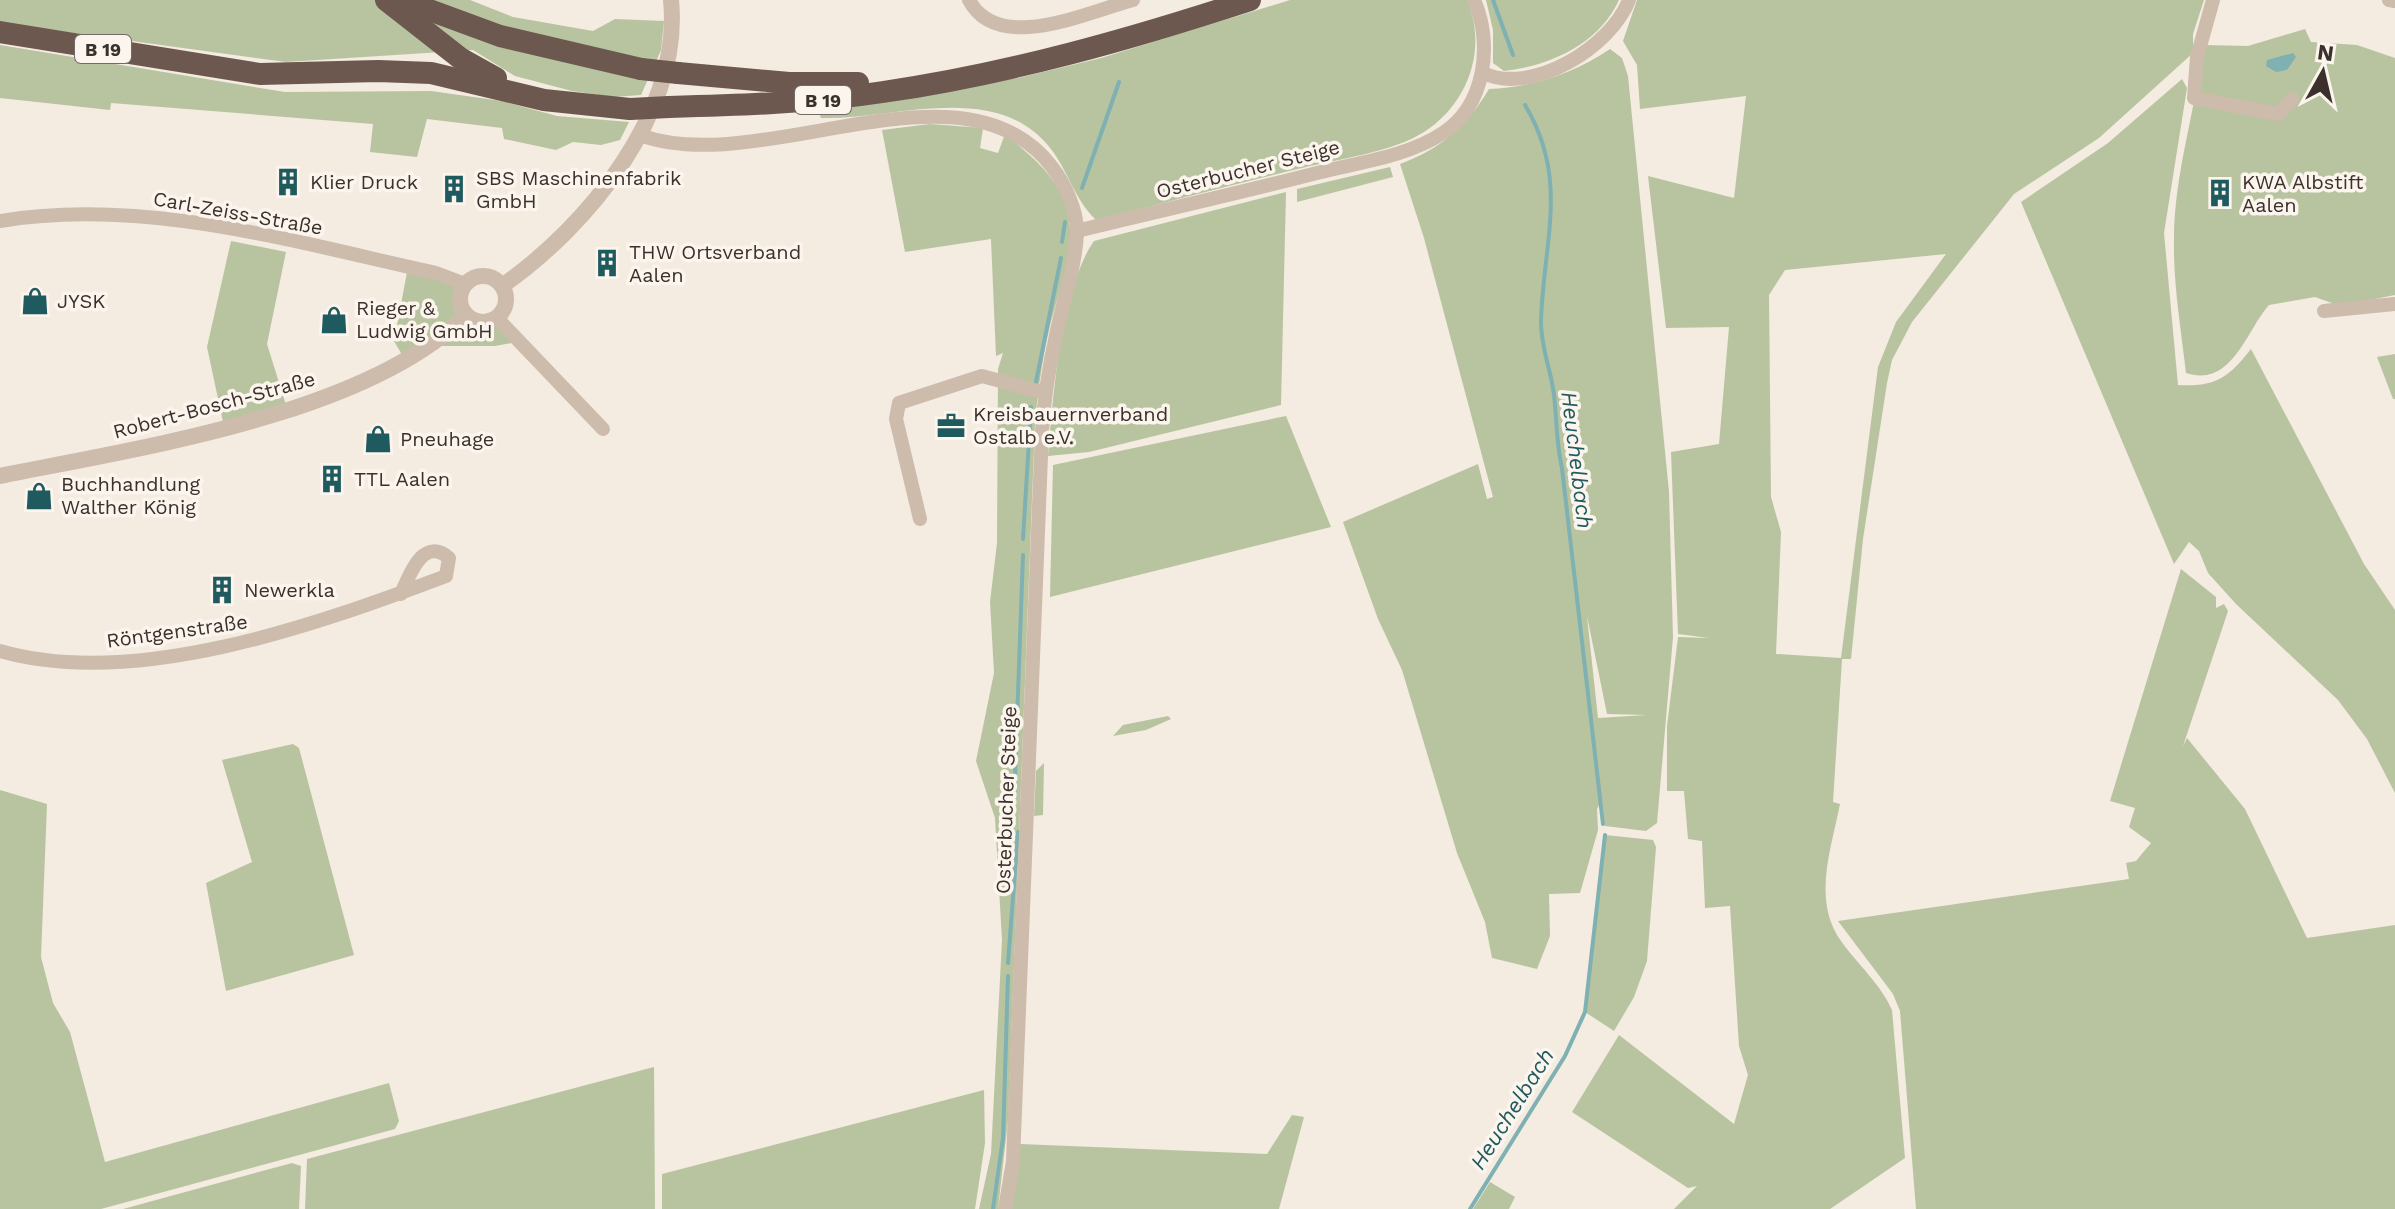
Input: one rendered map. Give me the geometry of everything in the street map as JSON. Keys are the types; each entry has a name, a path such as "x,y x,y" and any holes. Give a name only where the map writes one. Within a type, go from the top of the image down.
{"highway":[{"name":"B 19","path":"386,0 460,58 512,87 544,100"},
{"name":"B 19","path":"402,0 500,36 641,69 820,84 975,75"},
{"name":"B 19","path":"0,32 260,74 431,73 544,100 630,109 800,102 883,93 975,75 1120,40 1250,0"}],"street":[{"path":"502,286 542,258 566,233 623,162 640,135 656,96 670,41 671,0"},
{"path":"969,0 994,25 1020,31 1133,0"},
{"name":"Osterbucher Steige","path":"1005,1209 1013,1161 1045,393 1077,231 1409,149 1445,131 1470,102 1483,73 1485,46 1474,0"},
{"path":"1483,73 1495,79 1533,75 1593,49 1610,34 1629,0"},
{"path":"2213,0 2197,57 2194,98 2278,114 2292,99"},
{"path":"640,135 693,146 923,117 984,120 1006,127 1043,155 1059,176 1071,202 1077,231"},
{"name":"Carl-Zeiss-Straße","path":"0,221 50,214 101,212 165,219 379,260 436,273 465,284"},
{"path":"484,276 502,286 506,303 497,318 480,323 466,315 460,299 465,284 484,276"},
{"path":"2324,311 2395,304"},
{"name":"Robert-Bosch-Straße","path":"0,476 152,444 327,396 388,370 430,346 466,315"},
{"path":"497,318 603,429"},
{"path":"920,519 896,419 899,403 982,376 1045,393"},
{"name":"Röntgenstraße","path":"0,651 74,664 157,657 282,635 401,594"}],"green space":[{"path":"0,0 470,0 513,17 593,31 615,19 664,21 661,50 641,95 613,97 572,91 515,76 473,50 286,62 0,23"},
{"path":"1290,0 1467,0 1475,37 1470,74 1452,106 1439,120 1424,132 1397,145 1096,220 1081,202 1046,143 1023,124 997,113 969,108 939,108 821,118 818,111 1018,78 1101,58"},
{"path":"1486,0 1619,0 1599,29 1571,50 1539,64 1504,71 1493,63 1493,30"},
{"path":"1637,0 2204,0 2193,34 2193,53 2099,138 2014,194 1912,322 1892,360 1863,539 1851,659 1842,659 1833,802 1840,804 1826,874 1826,892 1832,925 1892,1010 1905,1158 1830,1209 1674,1209 1697,1186 1688,1188 1572,1112 1619,1035 1734,1124 1748,1075 1739,1046 1730,906 1705,908 1702,841 1688,839 1684,791 1667,791 1667,726 1678,637 1709,638 1678,634 1671,452 1719,444 1729,327 1666,328 1648,176 1734,198 1746,96 1640,109 1637,65 1623,41","holes":["1946,254 1896,322 1878,367 1841,658 1776,654 1781,532 1771,497 1769,295 1785,270"]},
{"path":"2305,29 2311,42 2357,45 2395,58 2395,295 2340,306 2315,297 2269,305 2226,365 2202,375 2186,373 2175,272 2175,215 2203,45 2248,46"},
{"path":"0,45 285,92 431,91 502,101 557,116 629,122 620,140 601,145 573,142 556,150 504,139 502,128 427,119 417,157 370,152 373,124 111,103 110,110 0,98"},
{"path":"1610,49 1622,58 1628,76 1669,492 1673,637 1657,823 1646,831 1605,826 1602,800 1597,809 1598,830 1580,893 1549,894 1550,936 1537,969 1492,958 1485,922 1457,853 1402,670 1378,619 1343,522 1478,464 1487,499 1493,497 1424,238 1400,164 1452,135 1489,89 1552,78 1582,66","holes":["1587,616 1607,714 1646,715 1598,718"]},
{"path":"2182,79 2187,88 2164,233 2178,385 2202,384 2220,379 2251,349 2364,564 2395,610 2395,793 2367,739 2338,700 2236,604 2208,573 2199,551 2189,542 2174,564 2021,202 2108,143"},
{"path":"930,124 983,128 980,148 998,153 1005,134 1054,182 1069,218 1069,250 1044,353 1035,422 1008,1120 998,1209 979,1209 991,1154 1002,940 995,818 976,761 994,673 990,602 997,543 998,369 1003,353 996,356 991,239 905,252 882,130"},
{"path":"1390,167 1393,177 1297,202 1297,189"},
{"path":"1286,192 1281,405 1089,452 1048,456 1066,314 1083,261 1094,241"},
{"path":"231,241 286,252 267,344 286,405 223,422 207,347"},
{"path":"408,267 465,284 460,299 466,315 480,323 497,318 517,342 495,346 430,346 405,360 394,341"},
{"path":"2395,354 2395,399 2393,399 2377,357"},
{"path":"1286,416 1331,527 1050,597 1053,465"},
{"path":"2181,569 2216,597 2216,608 2224,604 2228,611 2183,746 2187,738 2245,809 2307,938 2395,925 2395,1209 1916,1209 1900,1011 1893,994 1838,921 2129,879 2126,863 2136,861 2151,843 2129,827 2135,808 2110,801"},
{"path":"1168,716 1171,719 1146,730 1113,736 1123,725"},
{"path":"293,744 299,748 354,955 226,991 206,883 252,862 222,760"},
{"path":"1044,763 1043,815 1034,816 1036,771"},
{"path":"0,790 47,804 41,957 53,1003 70,1032 105,1162 389,1083 399,1121 395,1129 101,1209 0,1209"},
{"path":"1605,835 1653,840 1656,847 1647,961 1634,997 1614,1031 1585,1012"},
{"path":"654,1067 655,1209 305,1209 307,1159"},
{"path":"984,1090 985,1143 975,1209 662,1209 662,1174"},
{"path":"1292,1115 1304,1117 1279,1209 1011,1209 1020,1144 1267,1154"},
{"path":"292,1163 301,1166 299,1209 123,1209"},
{"path":"1490,1182 1515,1197 1509,1209 1473,1209"}],"water":[{"path":"2293,53 2296,57 2287,70 2276,72 2266,66 2267,60"}],"waterway":[{"name":"Heuchelbach","path":"1493,0 1513,55"},
{"path":"1082,188 1119,82"},
{"name":"Heuchelbach","path":"1525,105 1539,133 1547,159 1550,186 1551,212 1541,332 1554,395 1603,824"},
{"path":"1062,242 1065,222"},
{"path":"1036,382 1061,258"},
{"path":"1023,539 1031,407"},
{"path":"1014,804 1023,555"},
{"path":"1008,963 1018,832"},
{"name":"Heuchelbach","path":"1470,1209 1565,1056 1585,1012 1605,835"},
{"path":"993,1209 1003,1138 1008,976"}],"place":[{"name":"Klier Druck","path":"288,182"},
{"name":"SBS Maschinenfabrik GmbH","path":"454,189"},
{"name":"KWA Albstift Aalen","path":"2220,193"},
{"name":"THW Ortsverband Aalen","path":"607,263"},
{"name":"JYSK","path":"35,301"},
{"name":"Rieger & Ludwig GmbH","path":"334,320"},
{"name":"Kreisbauernverband Ostalb e.V.","path":"951,426"},
{"name":"Pneuhage","path":"378,439"},
{"name":"TTL Aalen","path":"332,479"},
{"name":"Buchhandlung Walther König","path":"39,496"},
{"name":"Newerkla","path":"222,590"}]}
